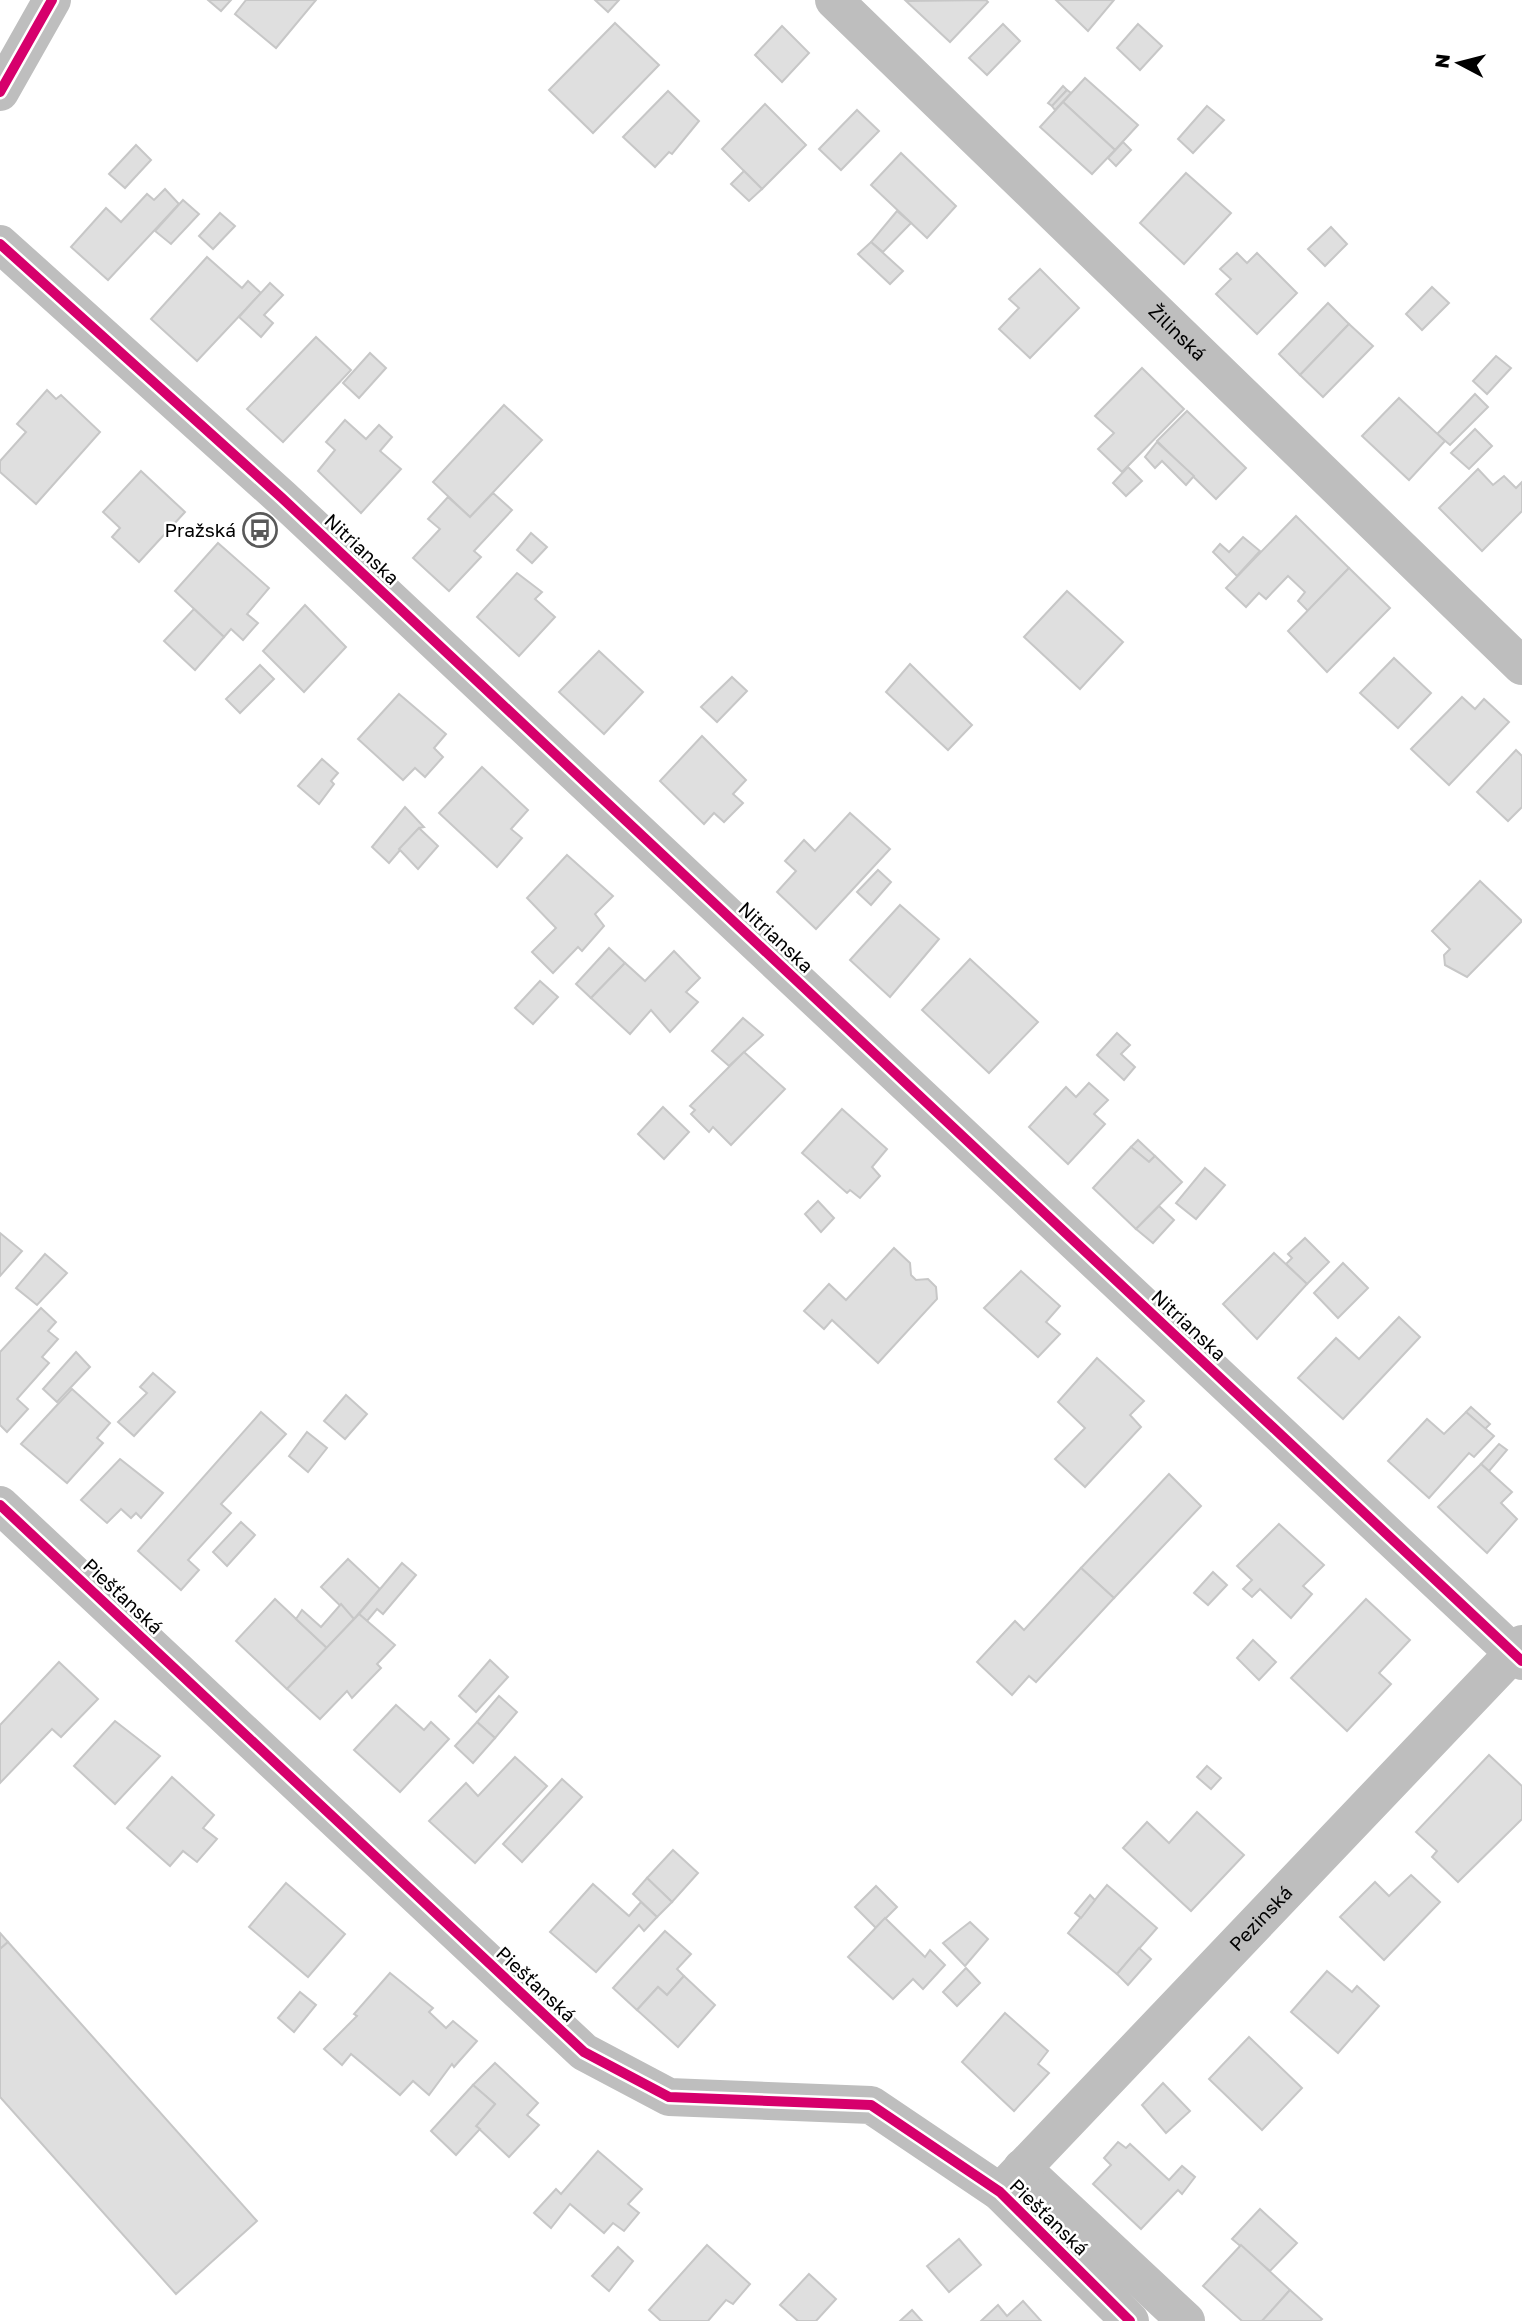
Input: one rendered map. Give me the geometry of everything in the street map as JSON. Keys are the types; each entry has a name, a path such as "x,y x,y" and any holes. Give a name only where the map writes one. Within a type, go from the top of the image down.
{"street":[{"path":"0,92 52,0"},
{"name":"Žilinská","path":"834,0 1522,666"},
{"name":"Nitrianska","path":"0,244 302,517 1519,1653"},
{"name":"Piešťanská","path":"0,1505 584,2052 669,2097 871,2105 1011,2180 1186,2321"},
{"name":"Pezinská","path":"1011,2180 1519,1653"},
{"name":"Piešťanská","path":"1011,2180 1130,2321"}],"building":[{"path":"208,0 231,0 221,11"},
{"path":"246,0 316,0 276,48 235,14"},
{"path":"595,0 619,0 608,12"},
{"path":"1056,0 1114,0 1088,31"},
{"path":"906,1 988,2 950,42"},
{"path":"615,23 659,65 593,133 549,90"},
{"path":"1003,24 1020,41 987,75 969,58"},
{"path":"1138,24 1162,46 1140,70 1117,48"},
{"path":"782,26 809,53 782,82 755,55"},
{"path":"1085,78 1138,125 1115,150 1063,102"},
{"path":"1063,86 1067,90 1052,106 1048,103"},
{"path":"1067,90 1071,93 1055,110 1052,106"},
{"path":"668,91 699,121 672,154 669,152 655,167 623,137"},
{"path":"1063,102 1115,150 1092,174 1040,127"},
{"path":"765,104 806,145 762,189 722,149"},
{"path":"1207,106 1224,120 1193,153 1178,139"},
{"path":"857,110 879,131 841,170 819,149"},
{"path":"1123,142 1131,150 1116,166 1108,158"},
{"path":"136,145 151,160 125,188 109,174"},
{"path":"901,153 956,206 927,238 871,185"},
{"path":"744,171 762,189 749,201 731,184"},
{"path":"1186,173 1231,213 1184,264 1140,223"},
{"path":"165,189 179,204 108,280 71,247 106,208 121,222 147,194 154,200"},
{"path":"183,200 199,214 171,244 155,231"},
{"path":"897,211 911,223 883,252 871,242"},
{"path":"220,213 235,226 213,249 199,236"},
{"path":"1331,227 1347,244 1325,266 1308,249"},
{"path":"871,242 903,271 890,284 858,254"},
{"path":"1237,253 1247,263 1257,253 1297,293 1257,334 1216,294 1231,279 1220,269"},
{"path":"207,257 242,288 248,281 261,293 197,361 151,319"},
{"path":"1040,269 1079,308 1030,358 999,329 1019,308 1009,299"},
{"path":"270,283 283,295 264,315 273,323 261,337 239,317"},
{"path":"1432,287 1449,303 1422,330 1406,314"},
{"path":"1328,303 1349,324 1300,375 1279,354"},
{"path":"1349,324 1373,346 1323,397 1300,375"},
{"path":"316,337 351,370 283,442 247,409"},
{"path":"370,353 386,368 359,398 343,383"},
{"path":"1496,356 1511,368 1487,394 1473,381"},
{"path":"1142,368 1184,409 1122,472 1098,449 1114,433 1095,416"},
{"path":"47,390 56,399 61,395 100,432 36,504 0,472 0,461 26,432 17,424"},
{"path":"1475,394 1488,407 1450,445 1437,434"},
{"path":"1399,398 1445,441 1409,480 1362,436"},
{"path":"504,405 542,440 470,517 433,482"},
{"path":"1187,411 1246,468 1216,499 1157,441"},
{"path":"345,420 366,439 379,425 392,437 380,451 401,469 361,513 318,471 335,450 326,442"},
{"path":"1475,429 1492,446 1469,469 1451,453"},
{"path":"1157,442 1194,476 1186,485 1162,461 1155,468 1145,457"},
{"path":"1128,467 1142,481 1126,496 1113,483"},
{"path":"1478,469 1493,485 1504,476 1516,488 1522,482 1522,511 1482,551 1439,508"},
{"path":"141,471 185,512 139,562 112,537 120,528 103,512"},
{"path":"493,493 512,510 474,551 481,557 449,591 413,558 440,529 428,519 448,497 470,517"},
{"path":"1296,516 1349,568 1308,611 1298,601 1305,592 1288,576 1266,599 1259,593 1246,607 1226,588"},
{"path":"531,533 547,547 532,563 517,550"},
{"path":"1243,537 1260,551 1237,576 1213,552 1220,544 1229,552"},
{"path":"218,543 269,588 247,614 258,623 243,640 231,629 224,637 175,591"},
{"path":"1349,568 1390,608 1327,672 1288,631"},
{"path":"517,573 542,592 535,599 555,617 519,656 477,617"},
{"path":"1067,591 1123,642 1080,689 1024,637"},
{"path":"305,605 346,647 304,692 263,651"},
{"path":"194,609 224,637 195,670 164,641"},
{"path":"599,651 643,692 604,734 559,692"},
{"path":"1394,658 1431,693 1398,728 1360,693"},
{"path":"910,664 972,725 948,750 886,692"},
{"path":"260,665 274,679 240,713 226,699"},
{"path":"732,677 747,691 717,722 701,707"},
{"path":"399,694 446,734 434,748 443,757 425,777 415,768 403,780 358,739"},
{"path":"1462,697 1475,709 1484,699 1509,722 1449,785 1411,749"},
{"path":"702,736 746,780 733,794 743,803 724,822 714,813 704,824 660,781"},
{"path":"1516,750 1522,756 1522,807 1508,821 1477,792"},
{"path":"322,759 338,773 331,781 334,784 319,804 298,786"},
{"path":"482,767 528,810 511,829 522,838 497,867 439,813"},
{"path":"405,807 424,827 419,828 389,863 372,847"},
{"path":"850,813 890,849 816,929 777,892 796,871 785,861 804,840 815,851"},
{"path":"419,828 438,846 418,869 399,849"},
{"path":"567,855 613,896 595,914 604,926 582,951 578,947 553,973 532,952 556,928 527,898"},
{"path":"878,870 891,882 871,905 857,892"},
{"path":"1480,881 1522,921 1467,977 1445,965 1444,955 1450,949 1432,931"},
{"path":"900,905 939,939 890,997 850,960"},
{"path":"609,948 625,963 591,998 576,984"},
{"path":"674,951 700,978 686,992 698,1002 670,1032 651,1010 630,1034 591,998 625,963 645,981"},
{"path":"970,959 1038,1022 989,1073 922,1010"},
{"path":"540,981 558,997 533,1024 515,1008"},
{"path":"743,1018 763,1035 729,1066 712,1051"},
{"path":"1117,1033 1130,1045 1121,1054 1135,1067 1124,1080 1097,1055"},
{"path":"744,1052 785,1089 731,1145 713,1127 709,1132 691,1114 695,1110 690,1106"},
{"path":"1089,1083 1108,1100 1094,1114 1105,1124 1068,1164 1029,1127 1066,1087 1076,1097"},
{"path":"663,1107 689,1132 664,1159 638,1134"},
{"path":"842,1109 887,1149 872,1167 880,1176 860,1198 850,1190 847,1193 802,1153"},
{"path":"1138,1140 1155,1156 1149,1162 1131,1147"},
{"path":"1131,1147 1149,1162 1155,1156 1182,1182 1136,1229 1093,1188"},
{"path":"1205,1168 1225,1185 1196,1219 1176,1203"},
{"path":"818,1201 834,1218 821,1232 805,1214"},
{"path":"1159,1206 1174,1220 1153,1243 1136,1229"},
{"path":"0,1233 22,1251 0,1276"},
{"path":"1305,1238 1329,1262 1307,1284 1286,1264 1292,1258 1288,1254"},
{"path":"894,1248 910,1263 911,1275 916,1280 928,1279 936,1287 937,1299 878,1363 832,1320 824,1329 804,1311 829,1284 846,1300"},
{"path":"1274,1253 1307,1284 1257,1339 1223,1304"},
{"path":"45,1254 67,1273 37,1305 16,1288"},
{"path":"1343,1263 1368,1288 1338,1318 1314,1293"},
{"path":"1021,1271 1060,1306 1046,1322 1060,1334 1038,1357 984,1308"},
{"path":"41,1308 56,1322 48,1331 58,1339 42,1357 49,1363 17,1399 28,1409 7,1432 0,1425 0,1352"},
{"path":"1399,1317 1420,1337 1343,1419 1298,1378 1336,1338 1359,1359"},
{"path":"76,1352 90,1367 57,1402 43,1389"},
{"path":"1097,1358 1144,1401 1130,1415 1141,1427 1085,1487 1055,1459 1085,1428 1058,1402"},
{"path":"153,1373 175,1392 134,1436 118,1422 147,1393 140,1387"},
{"path":"72,1389 110,1423 97,1438 103,1443 67,1483 21,1444"},
{"path":"346,1395 367,1414 345,1439 324,1421"},
{"path":"1471,1407 1490,1424 1485,1429 1466,1412"},
{"path":"261,1412 286,1434 221,1504 231,1513 188,1560 199,1570 181,1590 138,1551"},
{"path":"1466,1412 1494,1436 1474,1457 1469,1453 1429,1498 1388,1461 1427,1419 1444,1434"},
{"path":"307,1432 327,1448 308,1472 289,1456"},
{"path":"1499,1444 1507,1450 1489,1471 1481,1464"},
{"path":"120,1459 163,1493 141,1518 136,1513 131,1518 121,1509 107,1523 81,1500"},
{"path":"1481,1464 1512,1492 1501,1503 1517,1519 1487,1553 1438,1507"},
{"path":"1169,1474 1201,1506 1114,1598 1081,1568"},
{"path":"241,1522 255,1535 227,1566 213,1552"},
{"path":"1279,1524 1324,1565 1303,1586 1312,1594 1291,1618 1260,1589 1252,1597 1243,1589 1252,1580 1237,1566"},
{"path":"348,1559 380,1589 354,1619 321,1587"},
{"path":"402,1563 416,1575 383,1614 377,1609 367,1621 359,1614"},
{"path":"1081,1568 1114,1598 1036,1682 1029,1676 1012,1695 977,1662 1015,1621 1024,1630"},
{"path":"1213,1572 1227,1585 1208,1605 1194,1593"},
{"path":"275,1599 327,1648 287,1689 236,1641"},
{"path":"1366,1599 1410,1640 1379,1673 1391,1684 1347,1731 1291,1678"},
{"path":"341,1604 354,1619 327,1648 296,1619 302,1610 321,1627"},
{"path":"359,1614 395,1645 377,1664 381,1668 352,1698 347,1691 320,1719 287,1689"},
{"path":"1253,1640 1276,1662 1259,1680 1237,1658"},
{"path":"490,1660 508,1677 476,1712 459,1696"},
{"path":"59,1662 98,1699 61,1737 52,1729 0,1783 0,1725"},
{"path":"499,1696 517,1712 495,1738 477,1722"},
{"path":"396,1705 424,1730 431,1722 449,1739 400,1792 354,1750"},
{"path":"115,1721 160,1756 115,1804 74,1766"},
{"path":"477,1722 495,1738 473,1763 455,1746"},
{"path":"1489,1755 1522,1786 1522,1819 1458,1882 1432,1857 1437,1851 1416,1832"},
{"path":"515,1757 547,1786 475,1863 429,1821 466,1783 478,1796"},
{"path":"1207,1766 1221,1778 1211,1789 1197,1777"},
{"path":"172,1777 214,1815 203,1828 217,1839 197,1862 183,1851 170,1866 127,1828"},
{"path":"562,1779 582,1797 522,1862 503,1844"},
{"path":"1197,1812 1244,1855 1191,1911 1123,1848 1147,1822 1169,1843"},
{"path":"673,1850 698,1873 672,1902 647,1878"},
{"path":"1411,1875 1440,1902 1384,1960 1340,1917 1375,1882 1389,1896"},
{"path":"647,1878 672,1902 657,1917 633,1894"},
{"path":"286,1883 345,1934 308,1977 249,1927"},
{"path":"593,1884 629,1916 641,1902 657,1917 644,1931 639,1925 596,1972 550,1932"},
{"path":"1107,1885 1157,1928 1117,1974 1068,1933"},
{"path":"876,1886 897,1907 876,1928 855,1907"},
{"path":"1090,1895 1095,1900 1081,1918 1075,1913"},
{"path":"885,1918 925,1957 930,1950 945,1965 923,1989 913,1979 893,1999 848,1957"},
{"path":"970,1922 988,1939 965,1966 943,1943"},
{"path":"665,1931 691,1954 677,1969 684,1976 667,1995 658,1987 637,2010 613,1988"},
{"path":"0,1933 8,1942 0,1949"},
{"path":"8,1942 257,2221 176,2294 0,2097 0,1949"},
{"path":"1139,1948 1151,1959 1128,1985 1117,1974"},
{"path":"966,1968 980,1983 957,2006 943,1992"},
{"path":"1327,1971 1352,1992 1357,1986 1379,2006 1338,2053 1291,2012"},
{"path":"390,1973 433,2008 429,2012 446,2028 453,2021 477,2041 454,2067 452,2064 429,2095 413,2081 400,2095 351,2054 342,2065 324,2049 357,2016 354,2014"},
{"path":"684,1976 715,2005 678,2047 637,2010 658,1987 667,1995"},
{"path":"300,1992 316,2005 294,2032 278,2018"},
{"path":"1005,2013 1048,2051 1038,2064 1049,2073 1014,2111 962,2062"},
{"path":"1249,2037 1302,2088 1262,2130 1209,2079"},
{"path":"495,2063 538,2103 527,2115 539,2125 509,2157 476,2126 495,2104 473,2085"},
{"path":"1163,2083 1190,2111 1166,2133 1142,2105"},
{"path":"473,2085 495,2104 476,2126 480,2129 456,2155 431,2131"},
{"path":"1118,2142 1126,2148 1130,2144 1169,2180 1182,2166 1195,2177 1182,2194 1178,2190 1141,2229 1093,2184 1111,2165 1104,2158"},
{"path":"598,2151 642,2189 628,2204 639,2213 624,2231 613,2223 604,2233 570,2204 551,2228 534,2213 556,2189 561,2194"},
{"path":"1260,2209 1297,2243 1270,2271 1232,2239"},
{"path":"959,2239 981,2265 949,2292 927,2266"},
{"path":"707,2245 750,2284 733,2304 726,2300 708,2321 661,2321 649,2310"},
{"path":"1241,2245 1290,2290 1262,2321 1242,2321 1203,2286"},
{"path":"618,2247 633,2261 609,2291 592,2276"},
{"path":"809,2274 836,2299 816,2321 798,2321 780,2305"},
{"path":"1290,2290 1322,2319 1262,2321"},
{"path":"1023,2301 1041,2321 981,2321 998,2305 1007,2316"},
{"path":"912,2310 922,2321 900,2321"}],"cycle path":[{"path":"0,92 52,0"},
{"path":"0,244 282,498 1522,1661"},
{"path":"0,1505 584,2052 669,2097 871,2105 1000,2192 1130,2321"}],"place":[{"name":"Pražská","path":"260,530"}]}
